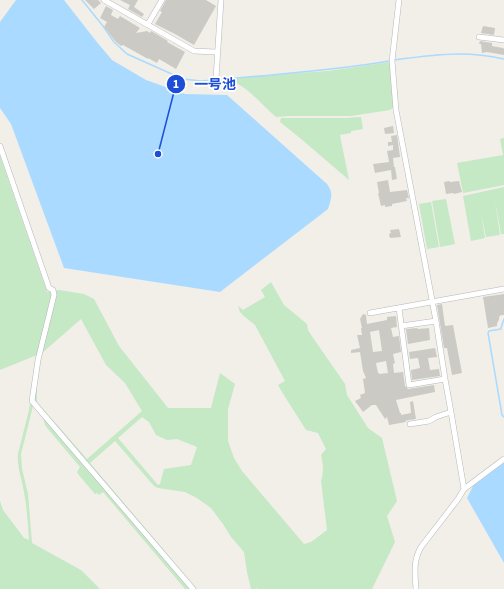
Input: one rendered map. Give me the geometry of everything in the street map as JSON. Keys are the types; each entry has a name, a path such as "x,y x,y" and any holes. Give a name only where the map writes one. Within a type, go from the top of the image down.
{"street":[{"path":"104,0 194,51 215,52"},
{"path":"148,24 162,0"},
{"path":"216,79 221,0"},
{"path":"399,0 392,61 396,110 436,321 464,489"},
{"path":"479,37 504,41 504,36"},
{"path":"0,146 49,288 53,290 54,296 38,360 32,401 193,589"},
{"path":"370,313 504,289"},
{"path":"399,308 409,385 445,379"},
{"path":"401,326 436,321"},
{"path":"410,424 429,421 439,415 452,412"},
{"path":"416,589 415,566 421,547 464,489 504,459"}],"green space":[{"path":"390,62 394,107 390,110 351,116 276,117 247,90 234,82 227,80 253,76 328,71"},
{"path":"361,117 363,129 340,135 349,180 280,122 281,118"},
{"path":"504,138 504,185 463,193 457,163 503,155 500,139"},
{"path":"0,156 47,292 59,290 84,294 94,299 119,346 168,408 211,408 220,373 235,384 228,409 228,441 234,458 242,471 304,544 311,542 327,530 321,481 323,468 321,455 326,449 318,433 306,430 282,392 278,385 285,381 255,325 240,312 238,306 243,310 265,297 261,290 271,282 284,305 307,324 311,335 345,384 347,395 368,428 382,438 397,501 387,516 395,542 372,589 251,589 244,552 231,537 211,508 185,492 158,488 154,486 115,441 90,463 197,589 185,589 103,492 99,495 97,493 95,494 78,474 77,472 80,467 48,429 43,418 33,406 21,454 22,469 28,494 32,543 81,570 100,589 0,589 0,501 3,510 24,538 29,540 26,504 19,469 18,454 29,410 37,355 0,370","holes":["81,319 106,365 125,383 142,411 87,459 37,402 37,378 42,353","142,417 149,422 156,435 167,440 177,439 197,447 191,465 164,469 160,484 158,485 118,438"]},
{"path":"504,187 504,234 501,234 495,200 500,235 486,237 481,213 485,238 471,241 463,196"},
{"path":"446,199 455,244 440,247 432,201"},
{"path":"431,202 439,247 427,249 419,204"}],"water":[{"path":"16,0 64,0 112,60 146,80 185,94 227,95 327,184 331,190 331,199 328,209 220,292 64,268 11,124 0,108 0,22"},
{"path":"504,462 504,563 467,498 473,486"}],"building":[{"path":"85,0 98,0 101,3 94,9"},
{"path":"120,0 138,0 134,7 144,14 142,17 128,9 130,5"},
{"path":"166,0 206,0 216,6 194,45 155,24 162,12 160,11"},
{"path":"106,6 113,10 111,15 118,19 120,16 140,28 136,33 147,31 150,33 151,31 185,52 176,69 159,59 157,63 148,59 116,42 104,27 107,22 100,18"},
{"path":"483,26 495,28 494,35 481,33"},
{"path":"480,41 492,43 492,46 503,48 504,55 487,52 482,53 481,44 479,44"},
{"path":"393,126 394,133 385,134 384,128"},
{"path":"397,135 400,157 393,158 397,179 392,180 391,170 375,173 373,164 389,162 387,151 393,150 393,145 388,146 388,142 392,142 391,136"},
{"path":"388,180 390,192 407,190 409,198 406,198 407,201 392,204 392,206 381,206 377,182"},
{"path":"459,181 462,192 446,194 444,182"},
{"path":"399,229 401,237 390,238 390,230"},
{"path":"504,294 504,315 499,317 497,326 488,328 483,297"},
{"path":"442,304 445,326 453,325 462,373 452,375 447,348 444,348 437,305"},
{"path":"363,314 366,315 367,324 387,320 387,317 396,316 397,327 391,328 393,337 399,336 401,352 393,354 395,363 393,364 394,373 403,372 405,386 408,389 434,385 435,392 396,400 401,415 411,413 410,402 413,401 416,419 389,425 387,417 385,419 376,405 372,405 363,412 355,401 361,398 360,395 365,393 363,379 366,378 363,371 360,352 351,353 351,350 360,348 357,335 362,335 360,319","holes":["379,330 382,351 373,352 370,332","386,361 388,373 379,374 376,363"]},
{"path":"429,328 430,340 408,344 406,329"},
{"path":"435,348 437,357 428,358 430,370 439,369 440,376 412,380 411,370 420,368 418,358 410,359 409,352"}],"waterway":[{"path":"82,0 114,42 127,54 183,79 201,81 214,80"},
{"path":"394,60 435,55 460,54 482,55 504,59"},
{"path":"218,80 325,70 389,61"},
{"path":"501,328 504,319"},
{"path":"501,329 489,331 488,333 502,415 504,417"}],"place":[{"name":"一号池","path":"158,154"}]}
